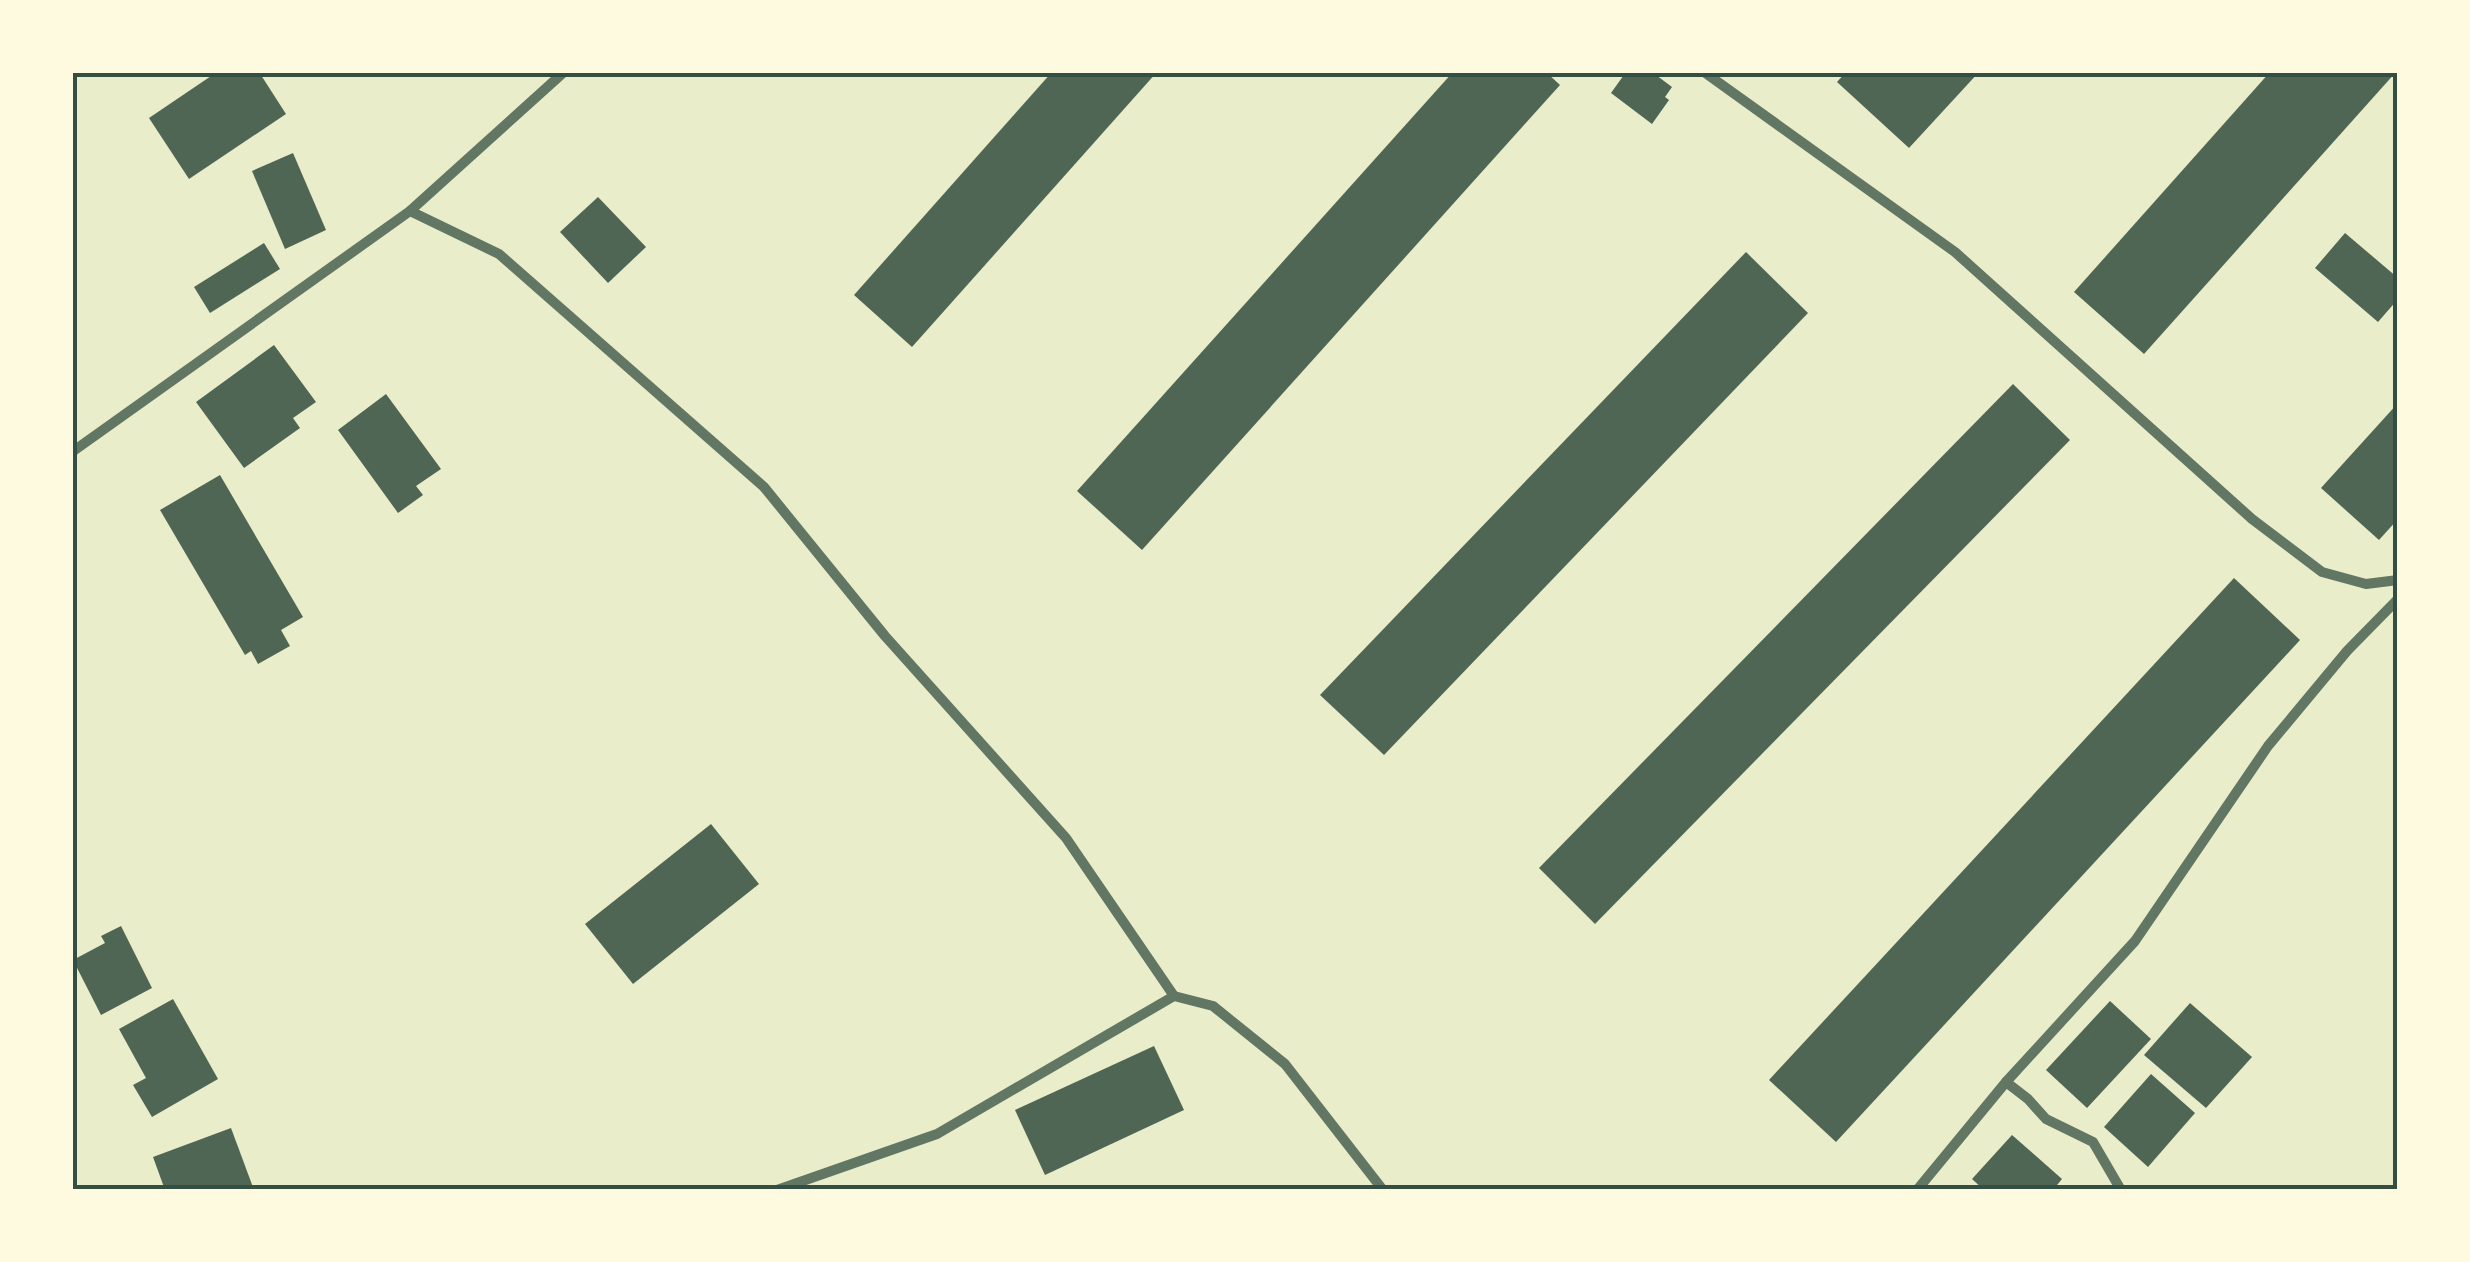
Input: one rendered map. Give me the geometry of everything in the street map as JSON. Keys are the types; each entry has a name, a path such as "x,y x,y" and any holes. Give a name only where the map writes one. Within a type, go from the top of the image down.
{"street":[{"path":"72,452 410,210 564,72"},
{"path":"1704,72 1956,252 2252,519 2322,572 2366,584 2398,580"},
{"path":"410,210 499,254 764,487 885,636 1066,838 1174,996 1212,1006 1285,1064 1383,1190"},
{"path":"1917,1190 2006,1082 2135,941 2268,746 2347,651 2398,599"},
{"path":"777,1190 937,1134 1174,996"},
{"path":"2006,1082 2046,1119 2093,1142 2121,1190"}],"building":[{"path":"217,72 259,72 286,114 189,179 149,118"},
{"path":"1052,72 1157,72 912,347 854,295"},
{"path":"1453,72 1546,72 1560,85 1142,550 1077,491"},
{"path":"1626,72 1652,72 1672,87 1665,97 1669,100 1652,124 1611,93"},
{"path":"1846,72 1979,72 1909,148 1837,82"},
{"path":"2270,72 2396,72 2144,354 2074,292"},
{"path":"293,153 326,230 285,249 252,171"},
{"path":"598,197 646,247 608,283 560,232"},
{"path":"2345,233 2398,278 2398,299 2378,322 2315,268"},
{"path":"264,243 280,269 210,313 194,287"},
{"path":"1746,252 1808,313 1384,755 1320,695"},
{"path":"274,345 316,402 293,418 300,428 244,468 196,402"},
{"path":"2013,384 2070,440 1595,924 1539,868"},
{"path":"386,394 441,469 416,486 423,495 398,513 338,430"},
{"path":"2398,403 2398,519 2379,540 2321,488"},
{"path":"220,475 303,617 281,630 290,646 258,664 251,651 245,655 160,510"},
{"path":"2234,578 2300,640 1836,1142 1769,1080"},
{"path":"711,824 759,884 633,984 585,924"},
{"path":"121,926 152,988 101,1015 73,960 105,943 101,936"},
{"path":"173,999 218,1079 152,1117 133,1085 146,1078 119,1029"},
{"path":"2110,1001 2151,1039 2087,1108 2046,1070"},
{"path":"2190,1003 2252,1057 2206,1108 2144,1055"},
{"path":"1154,1046 1184,1110 1045,1175 1015,1110"},
{"path":"2151,1074 2195,1113 2148,1167 2104,1127"},
{"path":"231,1128 254,1190 165,1190 153,1157"},
{"path":"2012,1135 2062,1179 2053,1190 1984,1190 1972,1179"}]}
